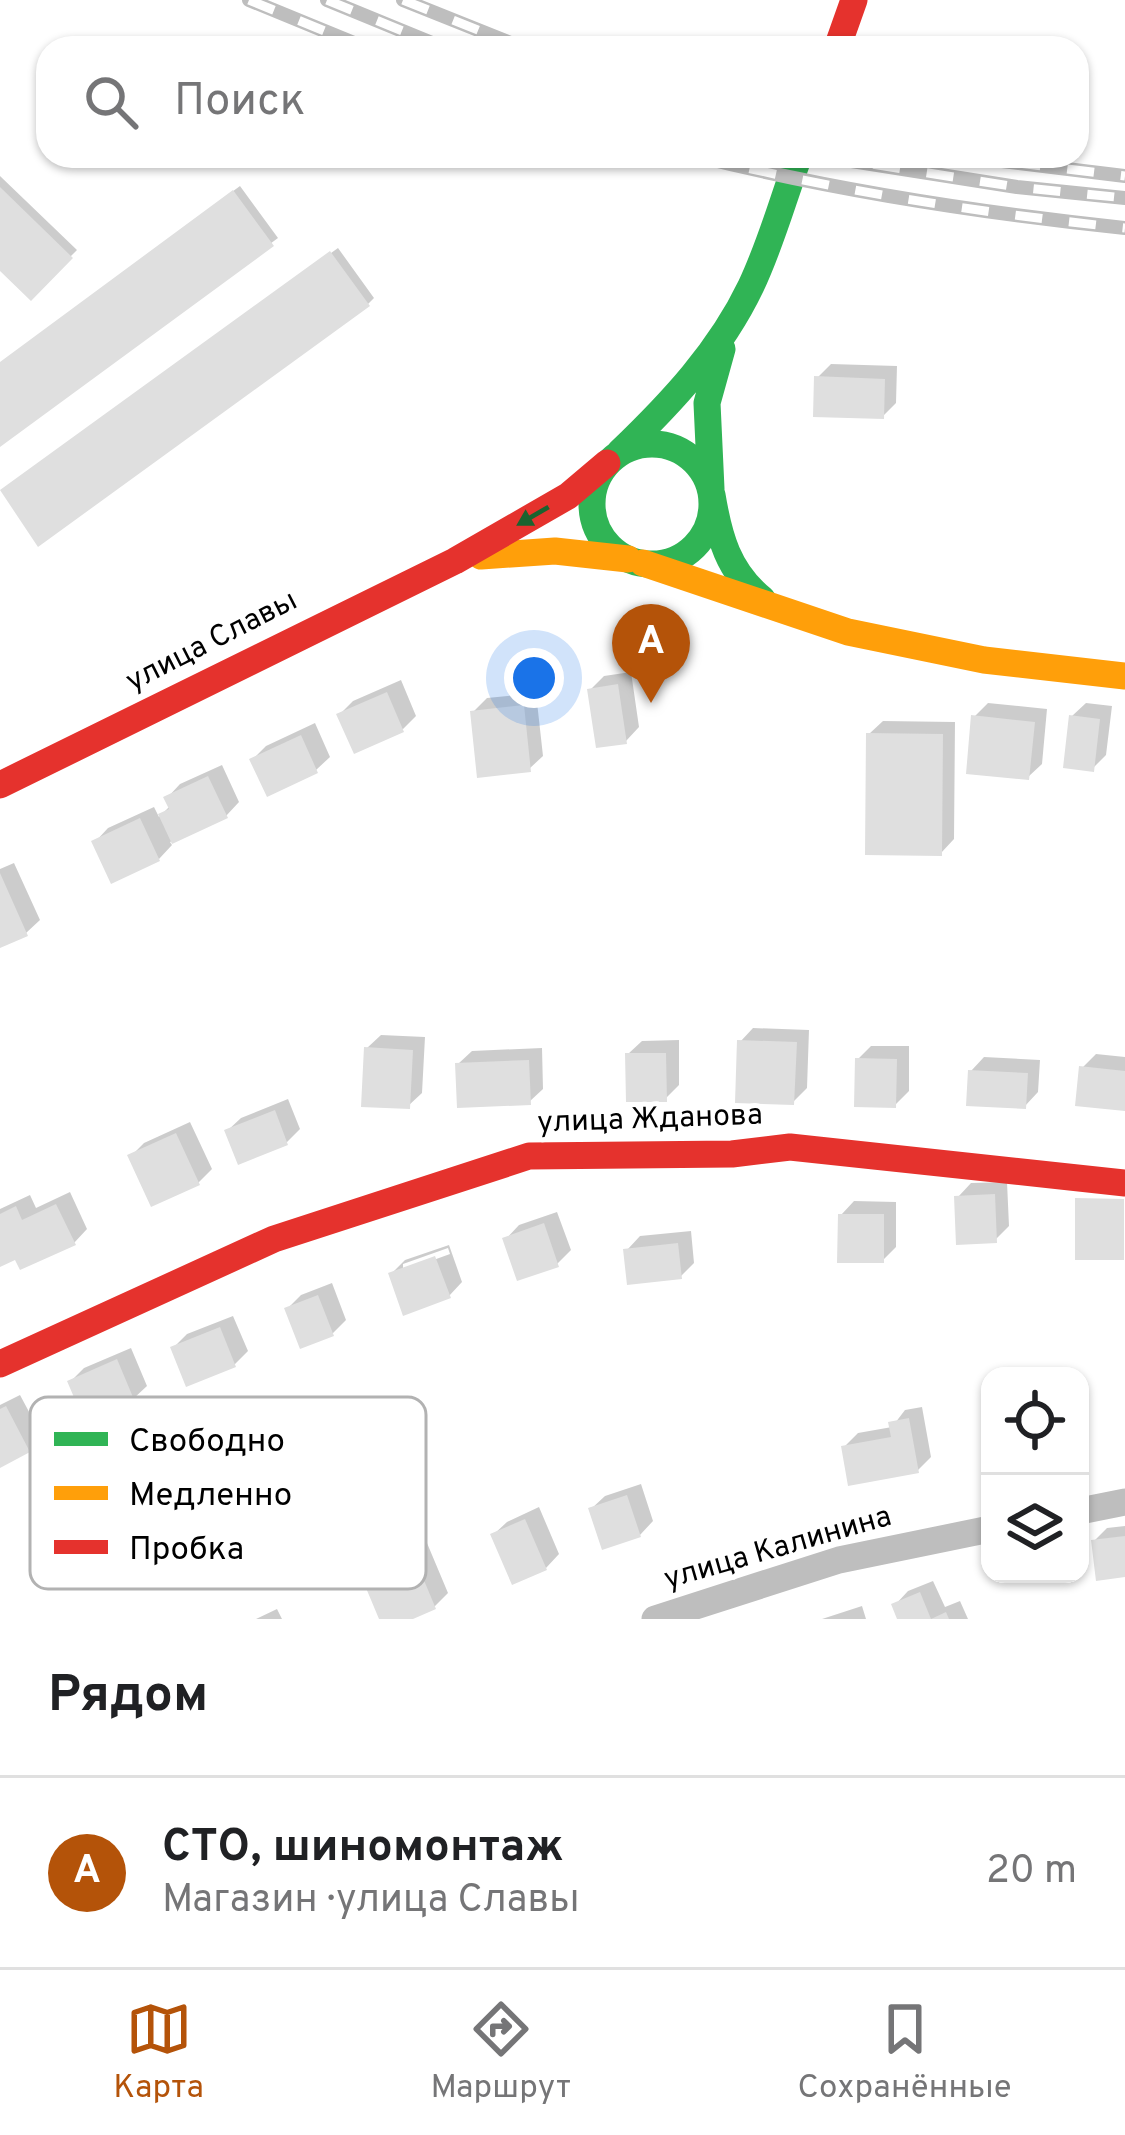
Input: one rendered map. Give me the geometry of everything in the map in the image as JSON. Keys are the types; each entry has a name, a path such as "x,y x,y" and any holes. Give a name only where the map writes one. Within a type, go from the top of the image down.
{"main road":[{"path":"841,36 854,0"},
{"path":"454,561 568,496 673,399 731,323 752,284 795,168"},
{"path":"731,323 707,403 711,492 720,547 730,568 750,590 781,613"},
{"path":"454,561 529,549 579,550 636,561 662,563 695,546 706,532 711,492 701,468 683,452 661,444 638,445 612,459 592,498 600,535 612,549 636,561 781,613 848,632 984,660 1125,676"},
{"name":"улица Славы","path":"0,785 454,561"},
{"name":"улица Жданова","path":"0,1364 274,1239 529,1156 732,1154 790,1147 1125,1183"}],"street":[{"path":"1089,1509 1125,1502"},
{"name":"улица Калинина","path":"655,1619 839,1560 981,1531"}],"building":[{"path":"0,187 73,258 31,301 0,271"},
{"path":"233,190 274,246 0,447 0,362"},
{"path":"330,251 370,306 38,547 0,490"},
{"path":"814,376 885,379 884,419 813,417"},
{"path":"618,684 627,744 596,748 587,689"},
{"path":"387,692 404,732 354,754 336,714"},
{"path":"524,705 531,772 477,778 470,711"},
{"path":"971,715 1035,722 1029,780 966,774"},
{"path":"1069,715 1100,719 1094,772 1063,768"},
{"path":"866,733 943,734 942,856 865,855"},
{"path":"301,735 318,773 267,797 249,759"},
{"path":"208,776 228,818 172,844 158,814 169,809 163,797"},
{"path":"140,818 160,861 111,884 91,841"},
{"path":"0,873 28,936 0,948"},
{"path":"737,1040 797,1042 794,1105 735,1103"},
{"path":"364,1047 413,1050 410,1109 361,1107"},
{"path":"625,1053 666,1053 667,1102 626,1102"},
{"path":"855,1058 897,1059 896,1108 854,1107"},
{"path":"529,1060 531,1105 457,1108 455,1063"},
{"path":"1079,1066 1125,1071 1125,1111 1075,1106"},
{"path":"968,1070 1028,1073 1026,1109 966,1106"},
{"path":"275,1110 288,1145 238,1165 224,1130"},
{"path":"176,1133 200,1185 151,1207 127,1155"},
{"path":"995,1194 997,1243 956,1245 954,1196"},
{"path":"1075,1198 1124,1199 1124,1260 1075,1260"},
{"path":"56,1204 76,1245 20,1270 15,1260 0,1267 0,1214 16,1206 22,1220"},
{"path":"838,1214 884,1214 884,1263 837,1263"},
{"path":"544,1223 559,1267 517,1281 502,1238"},
{"path":"678,1243 682,1279 627,1285 623,1249"},
{"path":"435,1256 451,1298 403,1316 388,1273"},
{"path":"318,1295 334,1336 300,1349 284,1308"},
{"path":"220,1327 236,1367 186,1387 170,1347"},
{"path":"117,1359 133,1397 74,1397 67,1381"},
{"path":"6,1406 30,1452 0,1468 0,1409"},
{"path":"909,1418 919,1473 848,1486 841,1446 891,1437 888,1422"},
{"path":"627,1495 641,1537 602,1550 588,1508"},
{"path":"525,1519 547,1570 512,1585 490,1534"},
{"path":"1125,1536 1125,1577 1096,1581 1091,1540"},
{"path":"426,1585 436,1609 413,1619 379,1619 366,1589 426,1589"},
{"path":"920,1592 931,1619 897,1619 891,1604"}],"railway":[{"path":"249,0 337,36"},
{"path":"327,0 415,36"},
{"path":"403,0 493,36"},
{"path":"750,168 909,200 1125,228"},
{"path":"896,168 1125,198"},
{"path":"1059,168 1125,176"}],"traffic: fast":[{"path":"620,452 693,375 739,310 765,254 795,168"},
{"path":"711,489 707,403 722,349"},
{"path":"652,444 675,449 694,462 707,481 712,504 707,527 694,546 675,559 652,564 629,559 610,546 597,527 592,504 597,481 610,462 629,449 652,444"},
{"path":"712,495 727,552 741,577 762,599"}],"traffic: slow":[{"path":"481,556 555,551 628,559"},
{"path":"643,563 848,632 984,660 1125,676"}],"traffic: jam":[{"path":"841,36 854,0"},
{"path":"0,785 455,561 568,496 607,463"},
{"path":"0,1364 274,1239 529,1156 732,1154 790,1147 1125,1183"}],"place":[{"name":"СТО, шиномонтаж","path":"651,703"}]}
